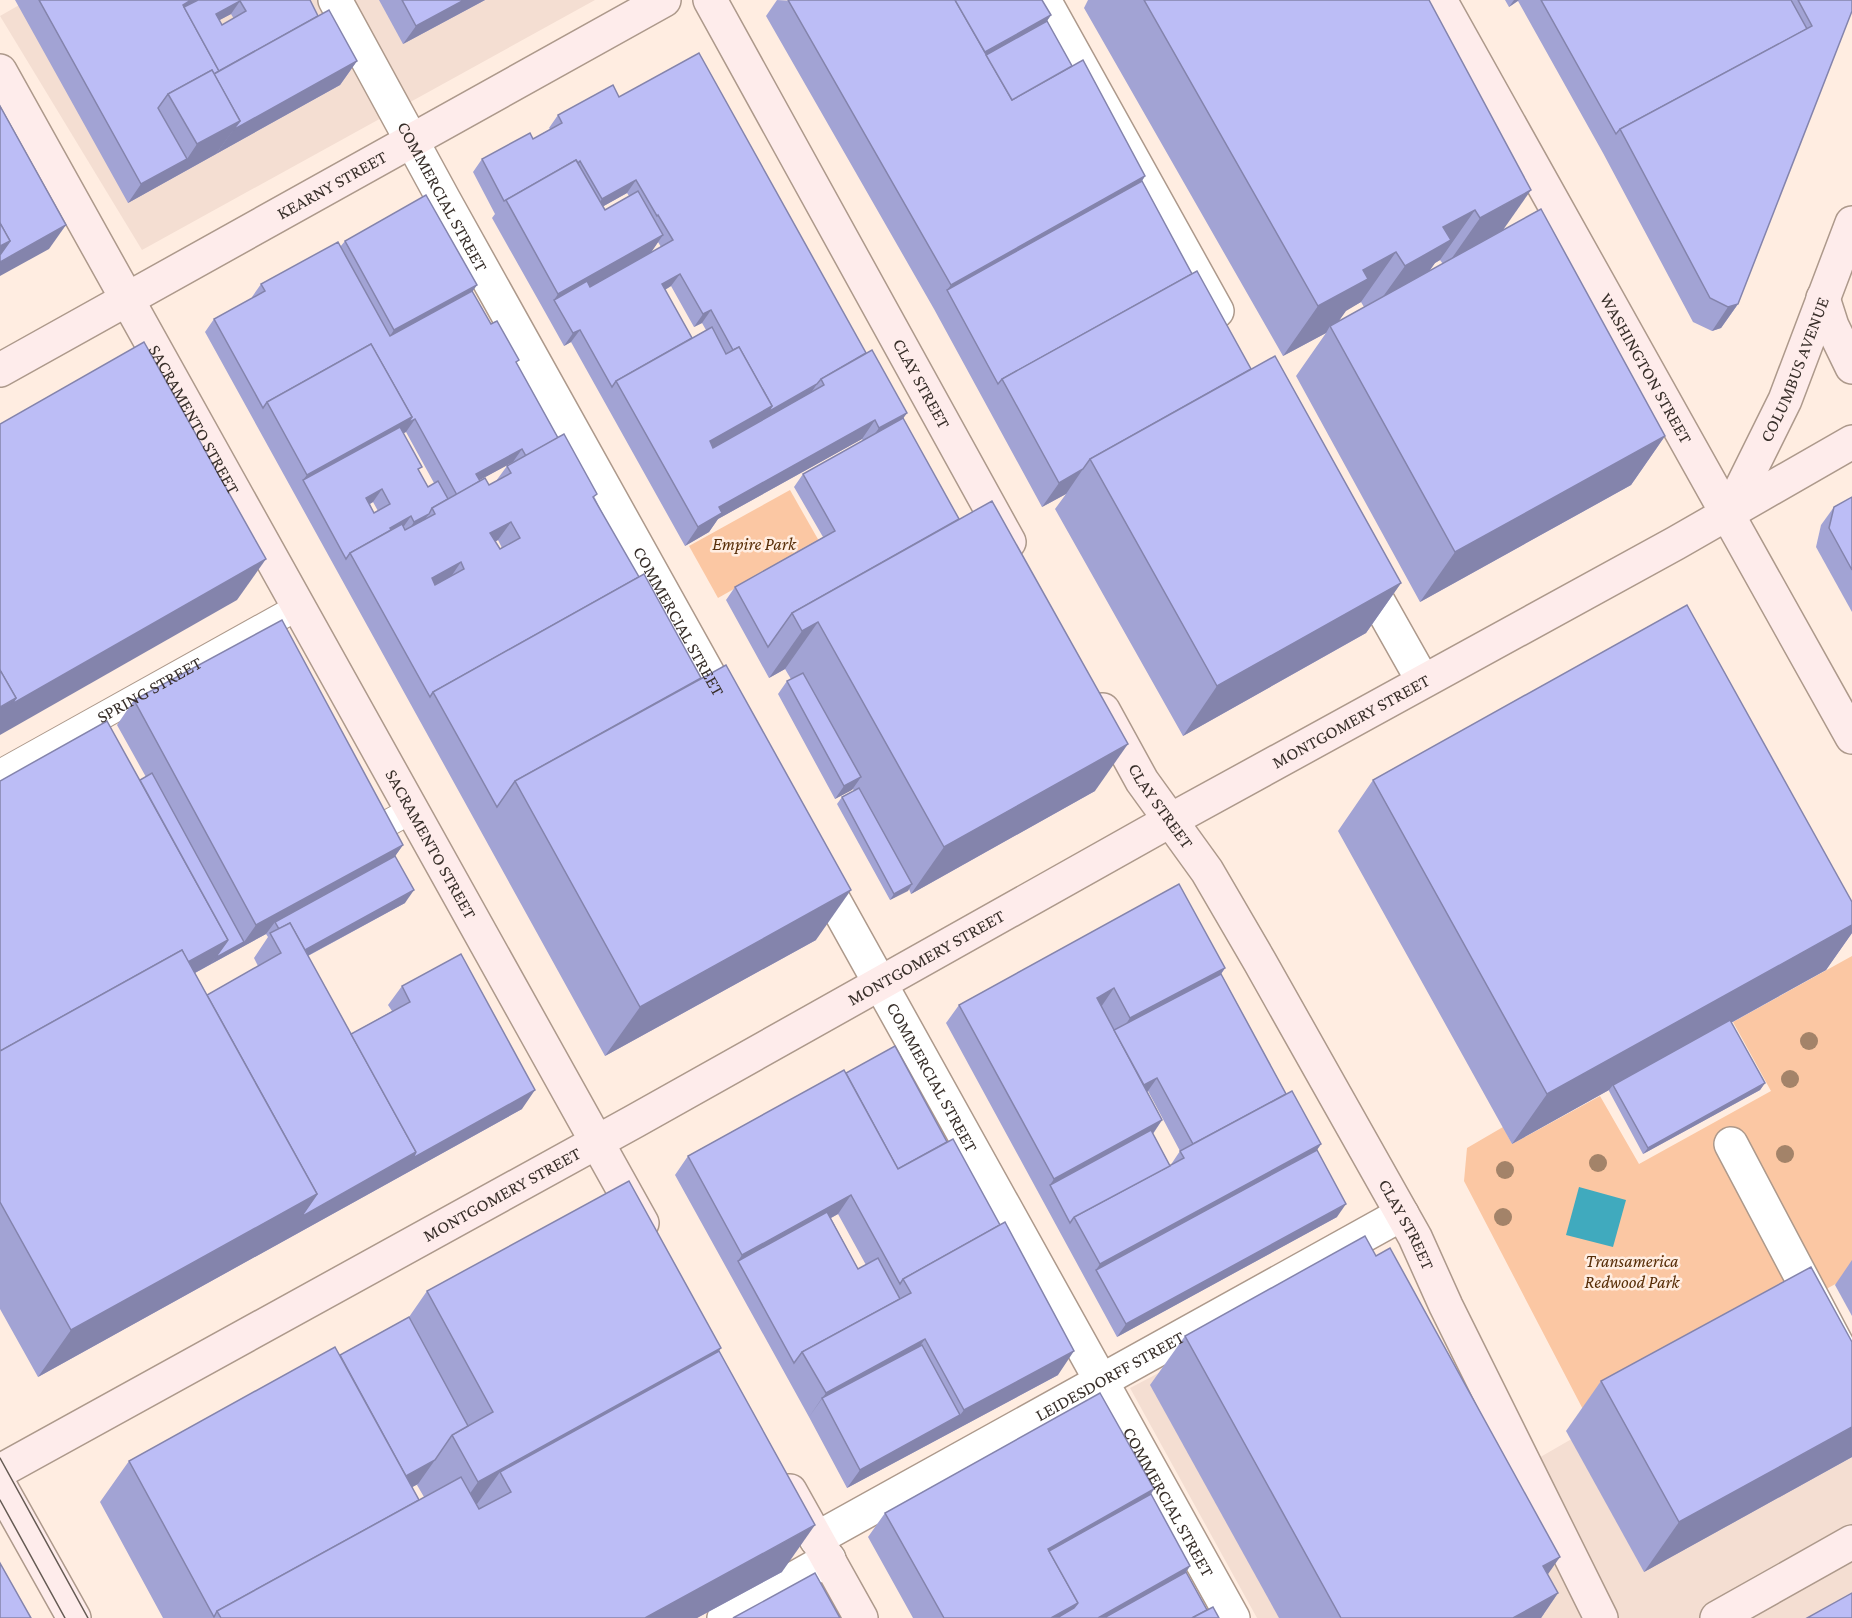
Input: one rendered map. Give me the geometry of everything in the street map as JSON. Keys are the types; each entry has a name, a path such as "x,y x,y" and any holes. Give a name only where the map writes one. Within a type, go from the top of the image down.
{"street":[{"name":"COMMERCIAL STREET","path":"335,0 745,740"},
{"name":"KEARNY STREET","path":"0,370 664,0"},
{"name":"CLAY STREET","path":"710,0 1021,563"},
{"path":"1044,0 1229,332"},
{"name":"WASHINGTON STREET","path":"1440,0 1594,279 1729,513 1852,736"},
{"name":"SACRAMENTO STREET","path":"0,71 655,1246"},
{"name":"COLUMBUS AVENUE","path":"1729,513 1785,400 1852,223"},
{"path":"1823,298 1832,326 1852,367"},
{"name":"MONTGOMERY STREET","path":"0,1471 1171,820 1729,513 1852,442"},
{"path":"1344,540 1423,681"},
{"name":"CLAY STREET","path":"1090,688 1142,781 1207,871 1415,1237 1446,1306 1601,1618"},
{"name":"COMMERCIAL STREET","path":"803,844 1233,1618"},
{"path":"1731,1144 1852,1373"},
{"name":"LEIDESDORFF STREET","path":"724,1618 823,1549 1101,1381 1402,1214"},
{"path":"776,1466 861,1618"},
{"path":"0,1486 74,1618"},
{"path":"1717,1618 1852,1542"}],"lane":[{"name":"SPRING STREET","path":"0,773 98,731 298,607"},
{"path":"368,834 412,810"}],"shaded area":[{"path":"28,0 595,0 142,250 0,16"},
{"path":"1354,1271 1480,1492 1807,1303 1852,1378 1852,1618 1257,1618 1130,1388"}],"green space":[{"name":"Empire Park","path":"790,490 819,541 718,598 689,546"},
{"name":"Transamerica Redwood Park","path":"1852,956 1852,1275 1588,1419 1464,1181 1467,1148 1503,1127 1512,1144 1600,1096 1639,1164 1771,1091 1733,1022"}],"water":[{"path":"1579,1187 1626,1200 1613,1247 1566,1235"}],"building":[{"path":"39,0 191,0 183,5 219,71 214,74 212,70 168,94 158,108 187,159 141,184"},
{"path":"198,0 310,0 318,16 219,71 184,7","holes":["240,1 246,11 222,25 216,14"]},
{"path":"402,0 464,0 416,26"},
{"path":"788,0 955,0 1012,100 1083,60 1145,176 951,285"},
{"path":"955,0 1042,0 1051,15 985,52"},
{"path":"1144,0 1429,0 1531,190 1480,218 1475,210 1443,227 1451,240 1405,266 1396,252 1363,270 1368,279 1318,306"},
{"path":"1541,0 1791,0 1807,29 1620,129 1616,134"},
{"path":"1798,0 1852,0 1852,11 1738,304 1728,307 1710,298 1620,129 1812,26"},
{"path":"329,10 357,61 233,130 240,121 214,74"},
{"path":"1047,21 1072,66 1012,100 986,55"},
{"path":"699,53 866,353 768,412 772,406 739,347 733,350 711,310 703,314 680,274 662,284 692,338 616,381 612,387 580,330 573,333 554,300 587,281 590,287 673,240 636,180 602,199 580,161 578,163 576,160 504,201 482,159 530,133 533,139 562,123 558,115 613,85 619,97"},
{"path":"212,70 240,121 197,144 168,94"},
{"path":"0,106 66,225 0,262 0,255 10,241 0,223"},
{"path":"576,160 605,210 638,191 663,235 558,294 506,200"},
{"path":"1142,181 1192,274 1002,379 998,384 947,290"},
{"path":"426,195 477,285 394,330 345,241"},
{"path":"1541,209 1665,436 1455,552 1330,326"},
{"path":"0,223 10,241 0,246"},
{"path":"338,242 390,336 472,291 491,324 497,321 519,360 516,362 558,438 526,456 522,449 476,474 480,481 457,495 415,419 408,423 412,417 371,344 267,402 263,408 214,319 265,291 261,284"},
{"path":"1197,271 1251,369 1090,459 1083,469 1059,483 1002,379"},
{"path":"712,327 726,354 739,347 772,406 710,441 713,448 824,385 821,379 872,350 907,413 879,428 875,420 719,507 722,513 698,527 616,381"},
{"path":"144,342 266,559 12,704 16,698 0,670 0,424"},
{"path":"371,344 412,417 307,475 267,402"},
{"path":"1275,356 1401,583 1217,686 1090,459"},
{"path":"903,418 959,519 792,613 768,647 735,587 835,531 803,474"},
{"path":"400,427 422,467 418,469 428,487 438,481 448,499 414,522 411,516 390,528 391,530 350,553 346,559 303,480","holes":["382,489 390,504 374,513 366,498"]},
{"path":"564,434 597,494 593,497 639,577 433,692 430,697 350,553 402,524 405,530 435,514 432,508 485,478 489,485 511,473 507,466","holes":["511,522 520,538 500,549 490,533","461,562 464,569 435,585 432,578"]},
{"path":"1852,497 1852,570 1829,528 1834,507"},
{"path":"992,501 1128,744 944,847 818,622 802,631 792,613"},
{"path":"644,574 701,678 515,781 497,807 433,692"},
{"path":"1687,605 1852,902 1852,925 1547,1094 1373,780"},
{"path":"282,620 403,845 256,925 134,700"},
{"path":"726,665 851,890 640,1007 515,781"},
{"path":"0,670 16,698 0,707"},
{"path":"803,673 861,777 844,786 787,681"},
{"path":"107,721 228,940 188,962 182,950 0,1051 0,781"},
{"path":"152,773 244,942 215,958 228,940 140,780"},
{"path":"859,788 912,884 894,894 842,797"},
{"path":"395,856 414,890 305,950 290,923 279,929 275,922"},
{"path":"1179,884 1225,968 1130,1018 1114,988 1097,998 1162,1120 1054,1179 959,1005"},
{"path":"290,923 416,1152 301,1217 317,1194 207,995 281,953 270,933"},
{"path":"182,950 317,1194 71,1330 0,1202 0,1051"},
{"path":"461,954 535,1090 413,1158 416,1152 351,1034 410,1002 402,986"},
{"path":"1221,974 1286,1094 1193,1144 1157,1078 1144,1085 1114,1030"},
{"path":"1730,1020 1765,1083 1648,1148 1613,1085"},
{"path":"895,1046 947,1142 898,1169 846,1073"},
{"path":"844,1070 898,1169 953,1139 1000,1225 903,1279 900,1284 851,1195 742,1255 688,1156"},
{"path":"1292,1091 1321,1144 1100,1264 1074,1217 1184,1158 1180,1151"},
{"path":"1151,1130 1170,1166 1074,1217 1070,1223 1050,1185"},
{"path":"1317,1150 1346,1204 1126,1324 1096,1270"},
{"path":"629,1181 721,1348 478,1482 452,1435 493,1412 427,1291"},
{"path":"827,1212 858,1269 878,1258 900,1299 802,1352 794,1363 738,1261"},
{"path":"1005,1222 1074,1351 964,1410 925,1339 826,1393 802,1352 911,1293 903,1279"},
{"path":"1365,1236 1376,1256 1390,1248 1560,1557 1543,1566 1558,1593 1513,1618 1341,1618 1185,1336"},
{"path":"1811,1267 1852,1342 1852,1427 1679,1522 1601,1381"},
{"path":"409,1317 468,1426 452,1435 435,1460 406,1476 340,1355"},
{"path":"922,1345 960,1415 860,1470 822,1398"},
{"path":"335,1347 419,1500 217,1611 214,1617 129,1461"},
{"path":"719,1351 815,1525 645,1618 221,1618 217,1611 461,1477 479,1509 511,1492 500,1472"},
{"path":"1100,1393 1154,1489 1048,1549 1078,1603 1051,1618 944,1618 885,1513"},
{"path":"1151,1494 1190,1566 1098,1618 1057,1618 1078,1603 1049,1551"},
{"path":"0,1563 31,1618 0,1618"},
{"path":"1186,1572 1207,1610 1192,1618 1104,1618"},
{"path":"815,1573 840,1618 733,1618"},
{"path":"1852,1593 1852,1618 1807,1618"},
{"path":"1213,1607 1219,1618 1192,1618"}],"tram line":[{"path":"0,1458 88,1618"},
{"path":"0,1500 65,1618"}]}
